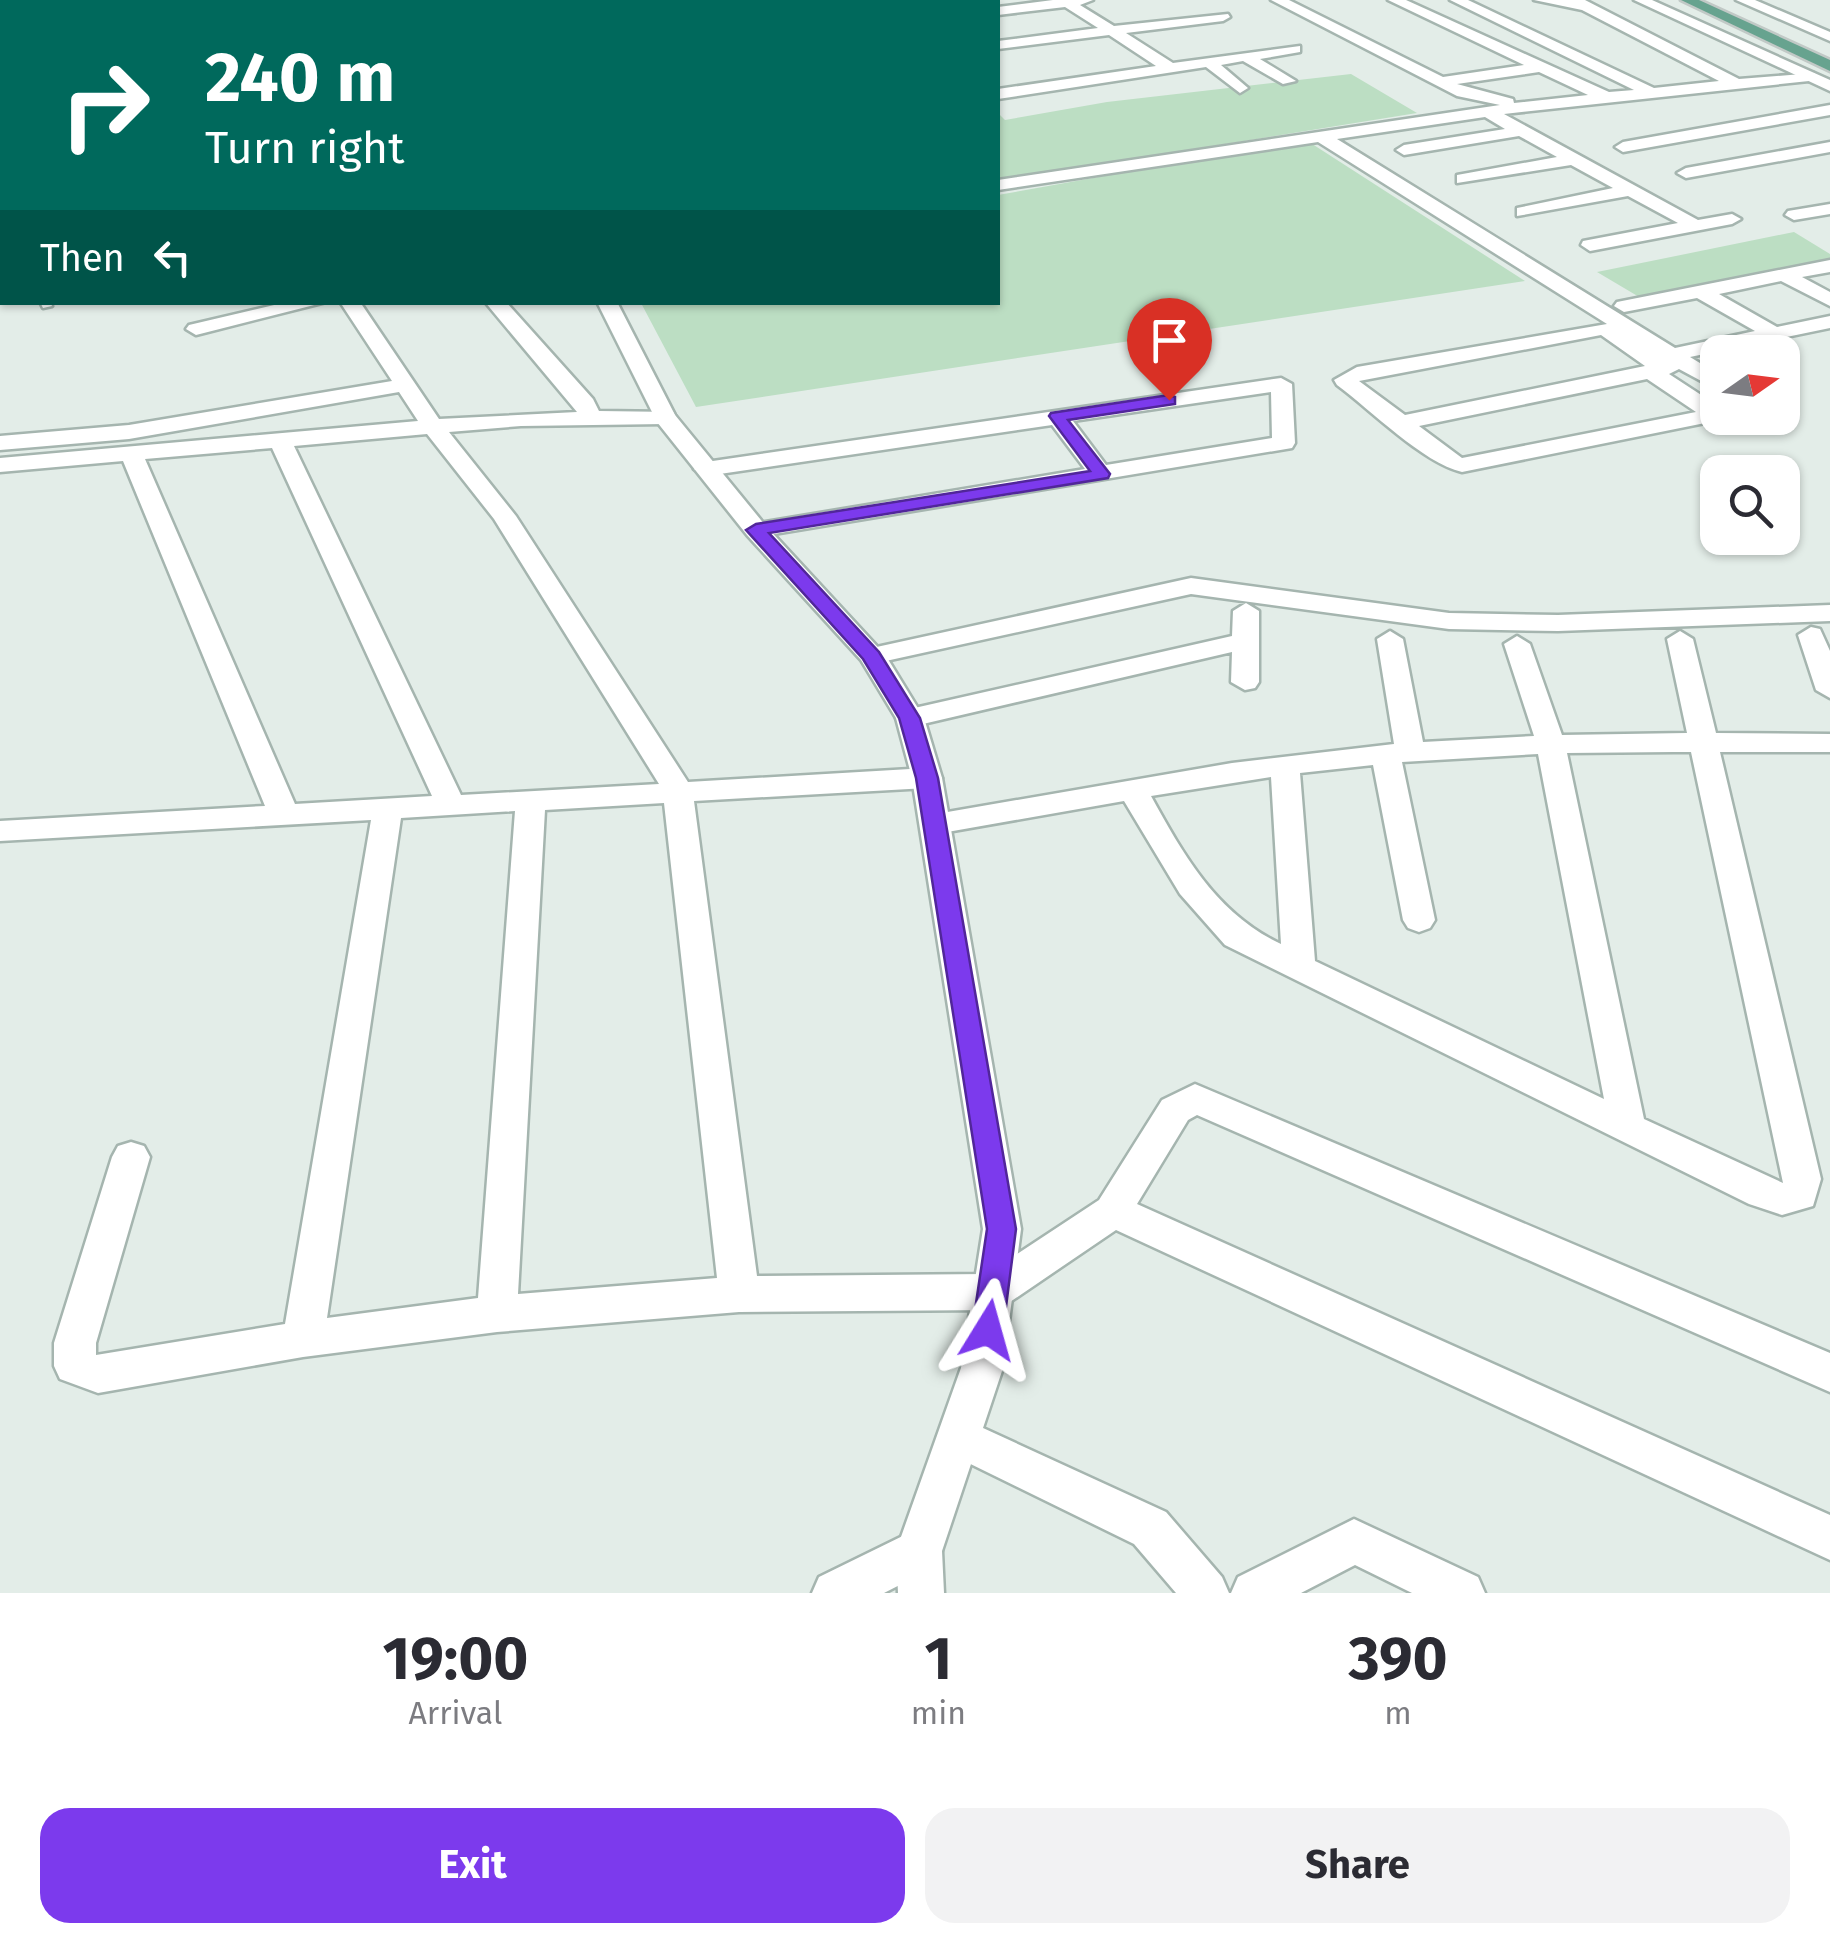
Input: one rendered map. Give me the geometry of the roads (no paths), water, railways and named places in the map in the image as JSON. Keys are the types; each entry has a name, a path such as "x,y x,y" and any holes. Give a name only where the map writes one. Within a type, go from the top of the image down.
{"main road":[{"path":"1688,0 1830,66"},
{"path":"1709,0 1830,56"}],"street":[{"path":"1278,0 1473,96 1534,105"},
{"path":"1394,0 1604,96"},
{"path":"1457,0 1650,92"},
{"path":"1541,0 1580,3 1735,83"},
{"path":"1641,0 1830,86"},
{"path":"1750,1 1830,37"},
{"path":"1000,12 1068,3 1108,14"},
{"path":"1000,28 1089,8"},
{"path":"1089,8 1112,30 1170,68"},
{"path":"1000,45 1223,17"},
{"path":"1199,20 1288,81"},
{"path":"1155,25 1210,61 1240,88"},
{"path":"1068,36 1109,65"},
{"path":"1022,42 1063,71"},
{"path":"1000,94 1029,88 1063,71 1109,65 1170,68 1294,49"},
{"path":"1440,82 1541,67"},
{"path":"1013,76 1049,104"},
{"path":"1000,185 1534,105 1809,76"},
{"path":"1780,78 1830,106"},
{"path":"1623,146 1830,106"},
{"path":"1487,112 1696,226"},
{"path":"1404,150 1521,131"},
{"path":"1323,138 1673,362"},
{"path":"1686,173 1830,147"},
{"path":"1464,180 1574,160"},
{"path":"1705,188 1812,170"},
{"path":"1523,212 1630,190"},
{"path":"1794,214 1830,209"},
{"path":"1590,245 1732,218"},
{"path":"1700,375 1673,362 1610,330 1601,328 1348,375 1347,384 1453,463 1462,465 1708,416 1707,408 1673,362 1624,306 1830,266"},
{"path":"1784,274 1830,300"},
{"path":"1700,291 1774,334"},
{"path":"196,329 303,305"},
{"path":"352,305 433,427 504,516 678,790 740,1294"},
{"path":"499,305 585,404 590,418"},
{"path":"608,305 664,416 756,530 872,656 910,718 936,824 1002,1229 982,1368 958,1436 920,1572 835,1593"},
{"path":"1399,423 1673,362 1830,322"},
{"path":"0,443 129,432 404,384"},
{"path":"706,468 1281,384 1284,443 756,530"},
{"path":"0,464 433,427 664,416"},
{"path":"1057,416 1101,474"},
{"path":"280,440 450,803"},
{"path":"131,453 284,814"},
{"path":"872,656 1191,586 1242,588 1396,616 1559,622 1830,612"},
{"path":"1244,682 1246,612"},
{"path":"1810,635 1830,690"},
{"path":"1390,639 1398,753 1419,920"},
{"path":"1133,790 1181,878 1207,911 1237,937 1762,1193 1782,1199 1800,1196 1802,1179 1680,639"},
{"path":"910,718 1245,641"},
{"path":"1517,644 1551,744 1628,1128"},
{"path":"936,824 1133,790 1398,753 1551,744 1830,743"},
{"path":"1285,767 1299,967"},
{"path":"0,831 927,778"},
{"path":"497,1314 531,798"},
{"path":"303,1339 388,807"},
{"path":"131,1157 75,1342 75,1366 85,1372 98,1374 303,1339 497,1314 740,1294 993,1292 1113,1211 1176,1110 1194,1098 1830,1373"},
{"path":"1113,1211 1830,1538"},
{"path":"958,1436 1150,1528 1206,1593"},
{"path":"1254,1593 1354,1541 1462,1593"}]}
